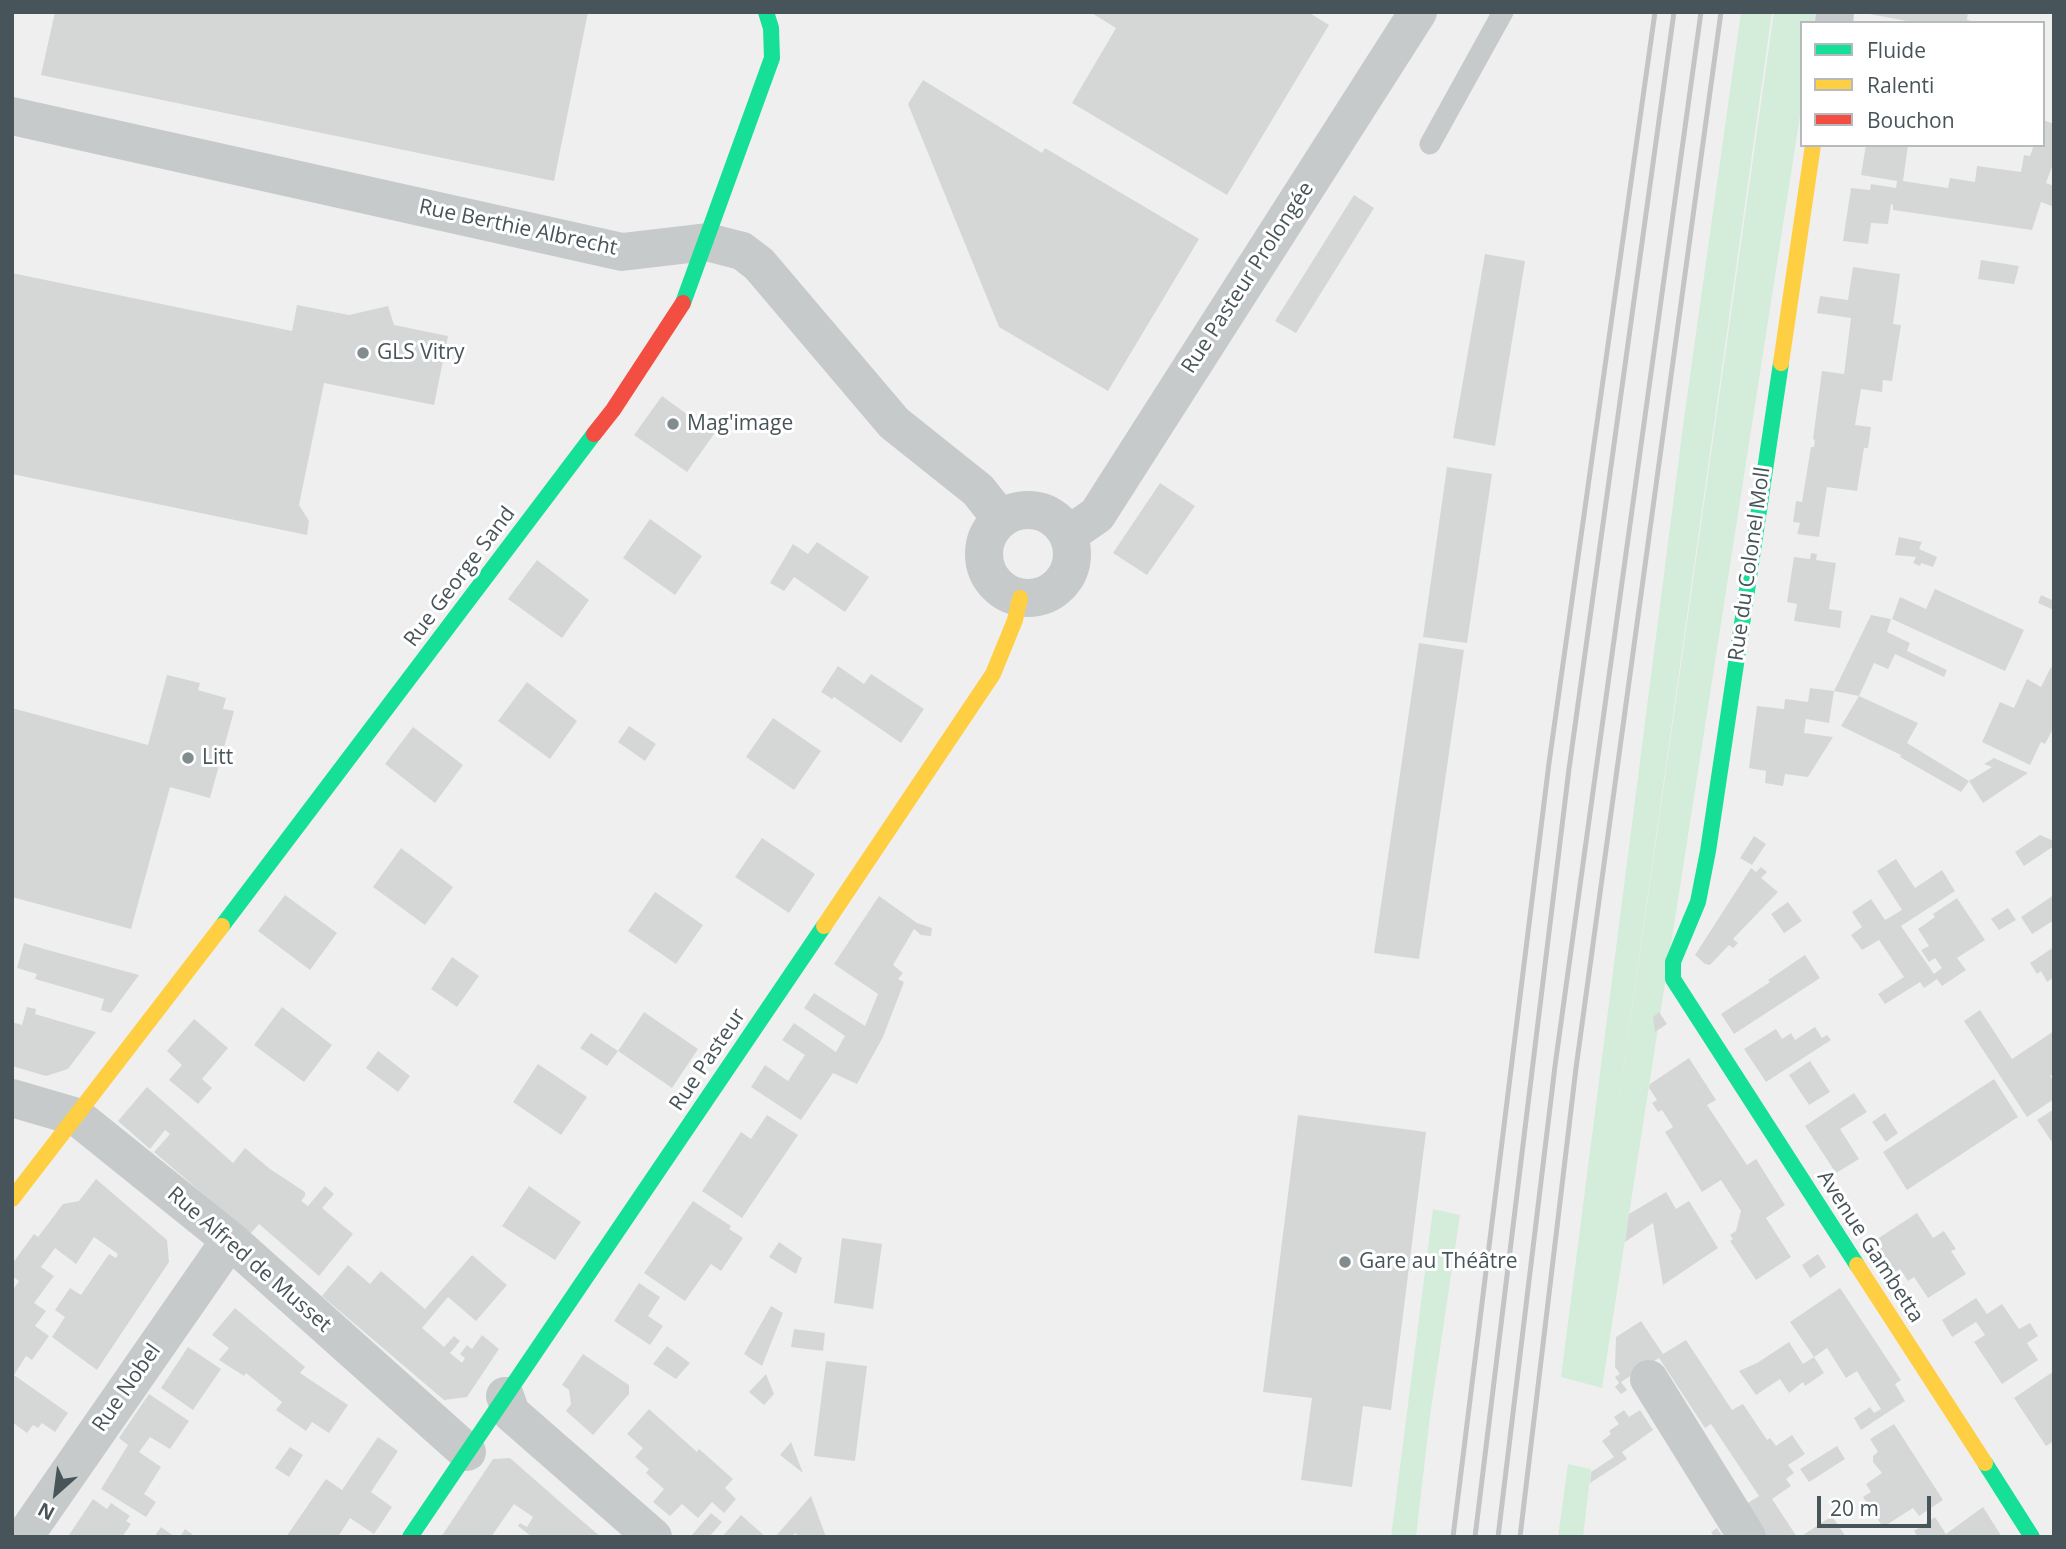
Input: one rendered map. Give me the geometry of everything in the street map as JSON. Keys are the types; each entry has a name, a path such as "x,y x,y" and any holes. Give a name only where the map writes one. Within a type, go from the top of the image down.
{"street":[{"name":"Rue George Sand","path":"12,1199 613,410 687,296 772,58 771,29 765,12"},
{"name":"Rue Pasteur Prolongée","path":"1068,536 1097,515 1418,12"},
{"name":"Rue Berthie Albrecht","path":"12,116 622,252 707,242 742,251 759,264 894,423 978,490 1001,519"},
{"name":"Rue du Colonel Moll","path":"1673,979 1673,962 1698,902 1708,850 1814,147"},
{"path":"1033,510 1047,514 1063,527 1068,536 1072,562 1066,576 1057,588 1049,593 1035,598 1020,598 1009,594 996,585 986,567 986,538 994,525 1011,513 1033,510"},
{"name":"Rue Pasteur","path":"410,1537 973,707 993,674 1015,620 1020,598"},
{"name":"Avenue Gambetta","path":"1673,979 2032,1537"},
{"name":"Rue Alfred de Musset","path":"12,1098 77,1117 230,1240 467,1452"},
{"name":"Rue Nobel","path":"24,1537 230,1240"},
{"path":"1649,1379 1747,1537"},
{"path":"505,1396 511,1413 653,1537"}],"lane":[{"path":"1430,144 1503,12"}],"green space":[{"path":"1741,12 1772,12 1612,1149 1774,12 1816,12 1814,21 1800,21 1800,116 1602,1388 1561,1377 1683,426"},
{"path":"1433,1209 1460,1215 1430,1416 1416,1537 1391,1537"},
{"path":"1568,1464 1591,1469 1583,1537 1558,1537"}],"building":[{"path":"55,12 588,12 554,181 41,75"},
{"path":"1090,12 1308,12 1329,25 1227,195 1072,103 1116,28"},
{"path":"1859,12 1968,12 1967,20 1972,21 1906,21"},
{"path":"923,80 1042,153 1045,148 1199,239 1108,391 999,327 908,104"},
{"path":"2045,121 2054,124 2054,161 2046,183 2054,186 2054,207 2041,202 2032,230 1893,210 1891,204 1888,224 1871,223 1868,244 1843,241 1851,188 1870,190 1871,184 1896,188 1897,181 1861,175 1866,147 1908,147 1903,181 1948,188 1950,178 1975,182 1977,166 2021,172 2024,155 2030,156 2033,147 2045,147"},
{"path":"1354,195 1374,208 1296,333 1275,321"},
{"path":"1485,254 1525,261 1495,446 1453,438"},
{"path":"1981,260 2019,266 2014,284 1978,279"},
{"path":"1853,267 1900,274 1893,324 1901,325 1892,381 1883,380 1882,392 1861,389 1855,425 1871,427 1868,448 1864,448 1857,491 1827,487 1819,537 1797,534 1800,523 1793,522 1796,501 1802,502 1811,447 1814,447 1822,371 1844,374 1851,318 1817,313 1820,296 1848,300"},
{"path":"12,273 292,331 297,305 349,315 388,306 394,325 448,336 434,405 324,383 299,505 309,521 307,535 12,474"},
{"path":"662,396 714,434 687,472 634,435"},
{"path":"1447,467 1492,474 1467,643 1423,637"},
{"path":"1160,483 1195,506 1147,575 1113,553"},
{"path":"650,519 702,556 675,595 623,558"},
{"path":"1899,537 1922,542 1919,549 1937,557 1933,567 1913,563 1916,557 1895,555"},
{"path":"817,542 869,577 845,612 794,577 784,591 770,583 793,544 808,554"},
{"path":"1811,553 1817,554 1816,560 1836,563 1829,609 1842,611 1840,628 1794,621 1797,604 1787,602 1794,557 1810,559"},
{"path":"537,560 589,600 562,638 508,599"},
{"path":"1935,589 2024,630 2005,671 1892,619 1900,597 1926,609"},
{"path":"2041,595 2054,601 2054,610 2038,603"},
{"path":"1871,615 1891,619 1887,632 1910,643 1907,651 1947,670 1944,677 1895,654 1888,669 1874,663 1859,696 1834,691"},
{"path":"1419,643 1464,650 1419,959 1374,953"},
{"path":"838,666 864,684 871,674 924,709 901,743 834,697 832,699 821,692"},
{"path":"2051,667 2054,669 2054,727 2045,744 2041,742 2030,765 1982,742 2000,702 2014,708 2027,679 2041,687"},
{"path":"167,675 200,683 198,690 226,698 223,709 234,711 210,798 170,787 131,929 12,897 12,708 148,745"},
{"path":"527,682 577,721 550,759 498,721"},
{"path":"1810,688 1834,691 1829,723 1806,719 1804,733 1833,737 1808,777 1785,774 1783,786 1765,783 1766,771 1749,768 1757,706 1784,709 1785,699 1808,702"},
{"path":"1859,696 1918,723 1907,743 1969,781 1961,792 1900,757 1901,755 1841,726"},
{"path":"773,718 821,751 794,790 746,757"},
{"path":"629,726 656,744 645,761 618,742"},
{"path":"413,727 463,765 435,803 385,764"},
{"path":"1994,758 2028,773 1983,803 1969,781 1992,767 1984,764"},
{"path":"2040,835 2054,841 2054,846 2024,866 2015,852"},
{"path":"1754,836 1766,844 1752,865 1740,858"},
{"path":"762,838 815,874 789,913 735,877"},
{"path":"401,848 453,887 425,925 373,887"},
{"path":"1896,859 1915,888 1942,870 1955,891 1901,926 1934,974 1942,968 1935,958 1929,962 1921,950 1929,946 1918,929 1935,917 1933,914 1957,898 1985,940 1957,958 1966,970 1942,986 1937,979 1924,988 1920,982 1885,1004 1878,994 1904,977 1879,940 1862,950 1851,935 1862,927 1852,912 1871,899 1885,920 1902,910 1877,871"},
{"path":"1761,867 1767,872 1761,878 1778,892 1733,939 1738,943 1733,948 1729,945 1710,965 1705,964 1695,955 1751,868 1756,872"},
{"path":"655,892 703,925 676,964 628,931"},
{"path":"285,895 337,933 310,970 258,931"},
{"path":"2054,895 2054,925 2051,922 2032,934 2021,917"},
{"path":"879,896 917,923 932,928 931,936 921,935 914,929 893,965 903,973 898,979 904,982 883,1037 857,1084 833,1073 801,1120 751,1087 765,1065 788,1081 805,1055 782,1040 794,1023 836,1052 845,1036 804,1008 814,993 865,1026 878,994 834,964"},
{"path":"1788,902 1802,921 1784,933 1771,914"},
{"path":"2008,908 2016,920 1999,930 1991,919"},
{"path":"24,943 139,975 111,1013 101,1010 104,999 35,979 37,974 17,968"},
{"path":"2054,947 2054,977 2047,982 2041,971 2037,974 2030,963"},
{"path":"1805,955 1820,978 1734,1034 1721,1014"},
{"path":"452,957 479,976 457,1007 431,989"},
{"path":"27,1007 36,1009 35,1014 96,1032 68,1069 46,1076 12,1066 12,1022 22,1025"},
{"path":"282,1007 332,1045 304,1082 254,1045"},
{"path":"1980,1010 2012,1059 2054,1031 2054,1074 2050,1076 2054,1081 2054,1099 2027,1117 1964,1021"},
{"path":"644,1012 698,1049 672,1088 618,1051"},
{"path":"1659,1012 1667,1024 1655,1032 1653,1017"},
{"path":"194,1019 228,1048 202,1079 212,1088 198,1104 169,1080 182,1065 167,1051"},
{"path":"1815,1027 1822,1038 1827,1035 1831,1040 1766,1082 1744,1049 1776,1029 1782,1039 1791,1033 1795,1040"},
{"path":"591,1033 618,1051 607,1066 580,1048"},
{"path":"378,1051 410,1076 398,1092 366,1068"},
{"path":"1689,1058 1716,1100 1707,1105 1747,1165 1756,1159 1785,1205 1766,1218 1791,1257 1756,1280 1730,1241 1733,1239 1730,1235 1736,1231 1741,1211 1721,1180 1702,1192 1665,1132 1673,1127 1662,1110 1658,1112 1652,1103 1657,1100 1649,1088 1650,1084"},
{"path":"1810,1061 1830,1092 1809,1105 1789,1075"},
{"path":"538,1064 587,1097 561,1135 513,1102"},
{"path":"1994,1079 2018,1117 1907,1190 1883,1152"},
{"path":"147,1087 233,1163 245,1148 270,1169 305,1192 301,1201 308,1206 325,1186 334,1194 322,1208 353,1234 319,1276 259,1224 250,1234 154,1152 170,1134 165,1130 150,1149 118,1121"},
{"path":"1854,1093 1867,1112 1840,1129 1859,1159 1836,1173 1805,1126"},
{"path":"2054,1109 2054,1145 2037,1120"},
{"path":"1885,1113 1898,1133 1886,1142 1872,1122"},
{"path":"767,1115 798,1135 742,1218 702,1191 741,1132 751,1139"},
{"name":"Gare au Théâtre","path":"1298,1115 1426,1132 1391,1410 1363,1406 1352,1487 1301,1480 1312,1398 1263,1392"},
{"path":"96,1179 167,1240 169,1262 97,1370 52,1337 65,1317 55,1310 70,1288 81,1295 109,1254 116,1258 118,1254 94,1237 76,1264 55,1248 41,1267 54,1276 34,1303 46,1311 35,1326 49,1336 32,1360 26,1356 14,1375 68,1413 55,1432 42,1423 38,1428 33,1425 27,1433 12,1422 12,1291 19,1281 12,1276 12,1264 34,1234 38,1237 63,1204 79,1201"},
{"path":"529,1186 581,1222 555,1260 502,1226"},
{"path":"1666,1192 1676,1209 1689,1201 1718,1248 1663,1285 1653,1223 1625,1242 1629,1214"},
{"path":"693,1201 731,1226 729,1229 743,1238 721,1271 711,1264 685,1301 644,1273"},
{"path":"1917,1213 1933,1238 1944,1231 1956,1249 1951,1251 1966,1274 1928,1298 1914,1277 1908,1281 1900,1269 1891,1274 1871,1243"},
{"path":"842,1238 882,1244 873,1309 834,1303"},
{"path":"779,1242 802,1258 796,1274 769,1257"},
{"path":"1818,1254 1826,1267 1810,1278 1802,1265"},
{"path":"472,1255 507,1285 476,1321 448,1297 422,1328 444,1347 454,1336 460,1341 450,1353 462,1363 465,1358 460,1354 467,1345 472,1349 482,1335 499,1349 467,1397 444,1400 322,1296 348,1265 370,1284 381,1271 425,1309"},
{"path":"639,1283 660,1297 648,1316 663,1326 650,1345 614,1321"},
{"path":"1840,1288 1901,1380 1895,1384 1905,1401 1861,1430 1854,1418 1870,1407 1874,1413 1881,1409 1857,1371 1846,1378 1827,1348 1814,1357 1790,1322"},
{"path":"1976,1298 1987,1314 2002,1304 2019,1329 2030,1323 2038,1336 2027,1343 2038,1360 2002,1384 1974,1342 1985,1335 1976,1322 1952,1337 1942,1320"},
{"path":"771,1306 783,1313 762,1366 744,1354"},
{"path":"235,1308 305,1367 300,1373 348,1405 329,1433 312,1422 306,1431 276,1410 282,1402 246,1373 244,1376 219,1360 229,1348 212,1335"},
{"path":"1641,1321 1663,1354 1686,1340 1732,1410 1743,1404 1767,1440 1770,1438 1776,1446 1792,1435 1805,1454 1788,1465 1794,1473 1786,1479 1791,1486 1772,1499 1797,1537 1763,1537 1743,1506 1759,1496 1711,1424 1705,1428 1659,1358 1621,1382 1627,1390 1621,1394 1615,1387 1619,1383 1615,1377 1620,1374 1615,1367 1616,1337"},
{"path":"794,1329 825,1333 823,1351 791,1347"},
{"path":"1789,1342 1803,1364 1814,1357 1824,1373 1805,1386 1803,1382 1789,1393 1780,1379 1756,1395 1739,1371 1757,1363"},
{"path":"667,1346 690,1363 676,1379 653,1364"},
{"path":"188,1347 221,1369 193,1410 161,1388"},
{"path":"583,1354 629,1385 629,1394 593,1435 566,1411 571,1404 569,1390 562,1385"},
{"path":"826,1361 867,1366 855,1461 814,1456"},
{"path":"2054,1371 2054,1441 2046,1446 2014,1398"},
{"path":"766,1374 774,1394 764,1405 749,1392"},
{"path":"149,1394 189,1421 170,1449 150,1437 139,1452 161,1467 144,1494 156,1502 146,1517 101,1489 128,1445 119,1438"},
{"path":"649,1409 697,1452 699,1449 733,1479 725,1488 736,1499 724,1513 712,1502 698,1518 682,1504 670,1516 653,1502 664,1489 646,1473 649,1469 635,1457 643,1448 627,1434"},
{"path":"1624,1410 1629,1417 1640,1410 1653,1430 1622,1452 1627,1459 1590,1483 1591,1472 1614,1457 1602,1441 1611,1434 1609,1431 1619,1424 1614,1417"},
{"path":"1894,1424 1943,1500 1919,1516 1913,1508 1883,1527 1863,1497 1871,1492 1866,1484 1882,1473 1873,1462 1873,1456 1878,1452 1870,1439"},
{"path":"378,1437 398,1451 371,1492 392,1507 374,1534 350,1518 338,1537 286,1537 326,1479 342,1490"},
{"path":"791,1442 803,1473 780,1455"},
{"path":"1837,1446 1845,1459 1809,1482 1800,1469"},
{"path":"290,1447 303,1455 289,1477 275,1468"},
{"path":"510,1458 601,1537 532,1537 518,1526 520,1523 527,1527 533,1517 514,1504 491,1537 441,1537 493,1459"},
{"path":"811,1496 826,1537 799,1537 795,1533 792,1537 775,1537"},
{"path":"93,1499 107,1509 111,1503 130,1516 126,1521 131,1524 122,1537 69,1535"},
{"path":"1983,1507 2002,1537 1918,1537 1914,1531 1935,1517 1946,1534"},
{"path":"711,1513 722,1522 709,1537 690,1537"},
{"path":"741,1515 766,1537 722,1537"},
{"path":"1832,1516 1846,1537 1800,1537"},
{"path":"161,1527 175,1537 154,1537"},
{"path":"1717,1528 1723,1537 1714,1537 1711,1532"},
{"path":"185,1529 192,1534 191,1537 180,1537"}],"railway":[{"path":"1453,1537 1549,763 1655,12"},
{"path":"1475,1537 1569,769 1674,12"},
{"path":"1498,1537 1555,1066 1701,12"},
{"path":"1520,1537 1576,1068 1721,12"}],"traffic: fast":[{"path":"683,303 772,58 771,28 766,12"},
{"path":"1781,363 1708,851 1698,902 1673,962 1673,979 1857,1265"},
{"path":"222,926 594,434"},
{"path":"410,1537 824,926"},
{"path":"1985,1463 2032,1537"}],"traffic: slow":[{"path":"1781,363 1813,147"},
{"path":"824,926 993,674 1015,620 1020,598"},
{"path":"12,1199 222,926"},
{"path":"1857,1265 1985,1463"}],"traffic: jam":[{"path":"594,434 613,410 683,303"}],"place":[{"name":"GLS Vitry","path":"363,353"},
{"name":"Mag'image","path":"673,424"},
{"name":"Litt","path":"188,758"},
{"name":"Gare au Théâtre","path":"1345,1262"}]}
